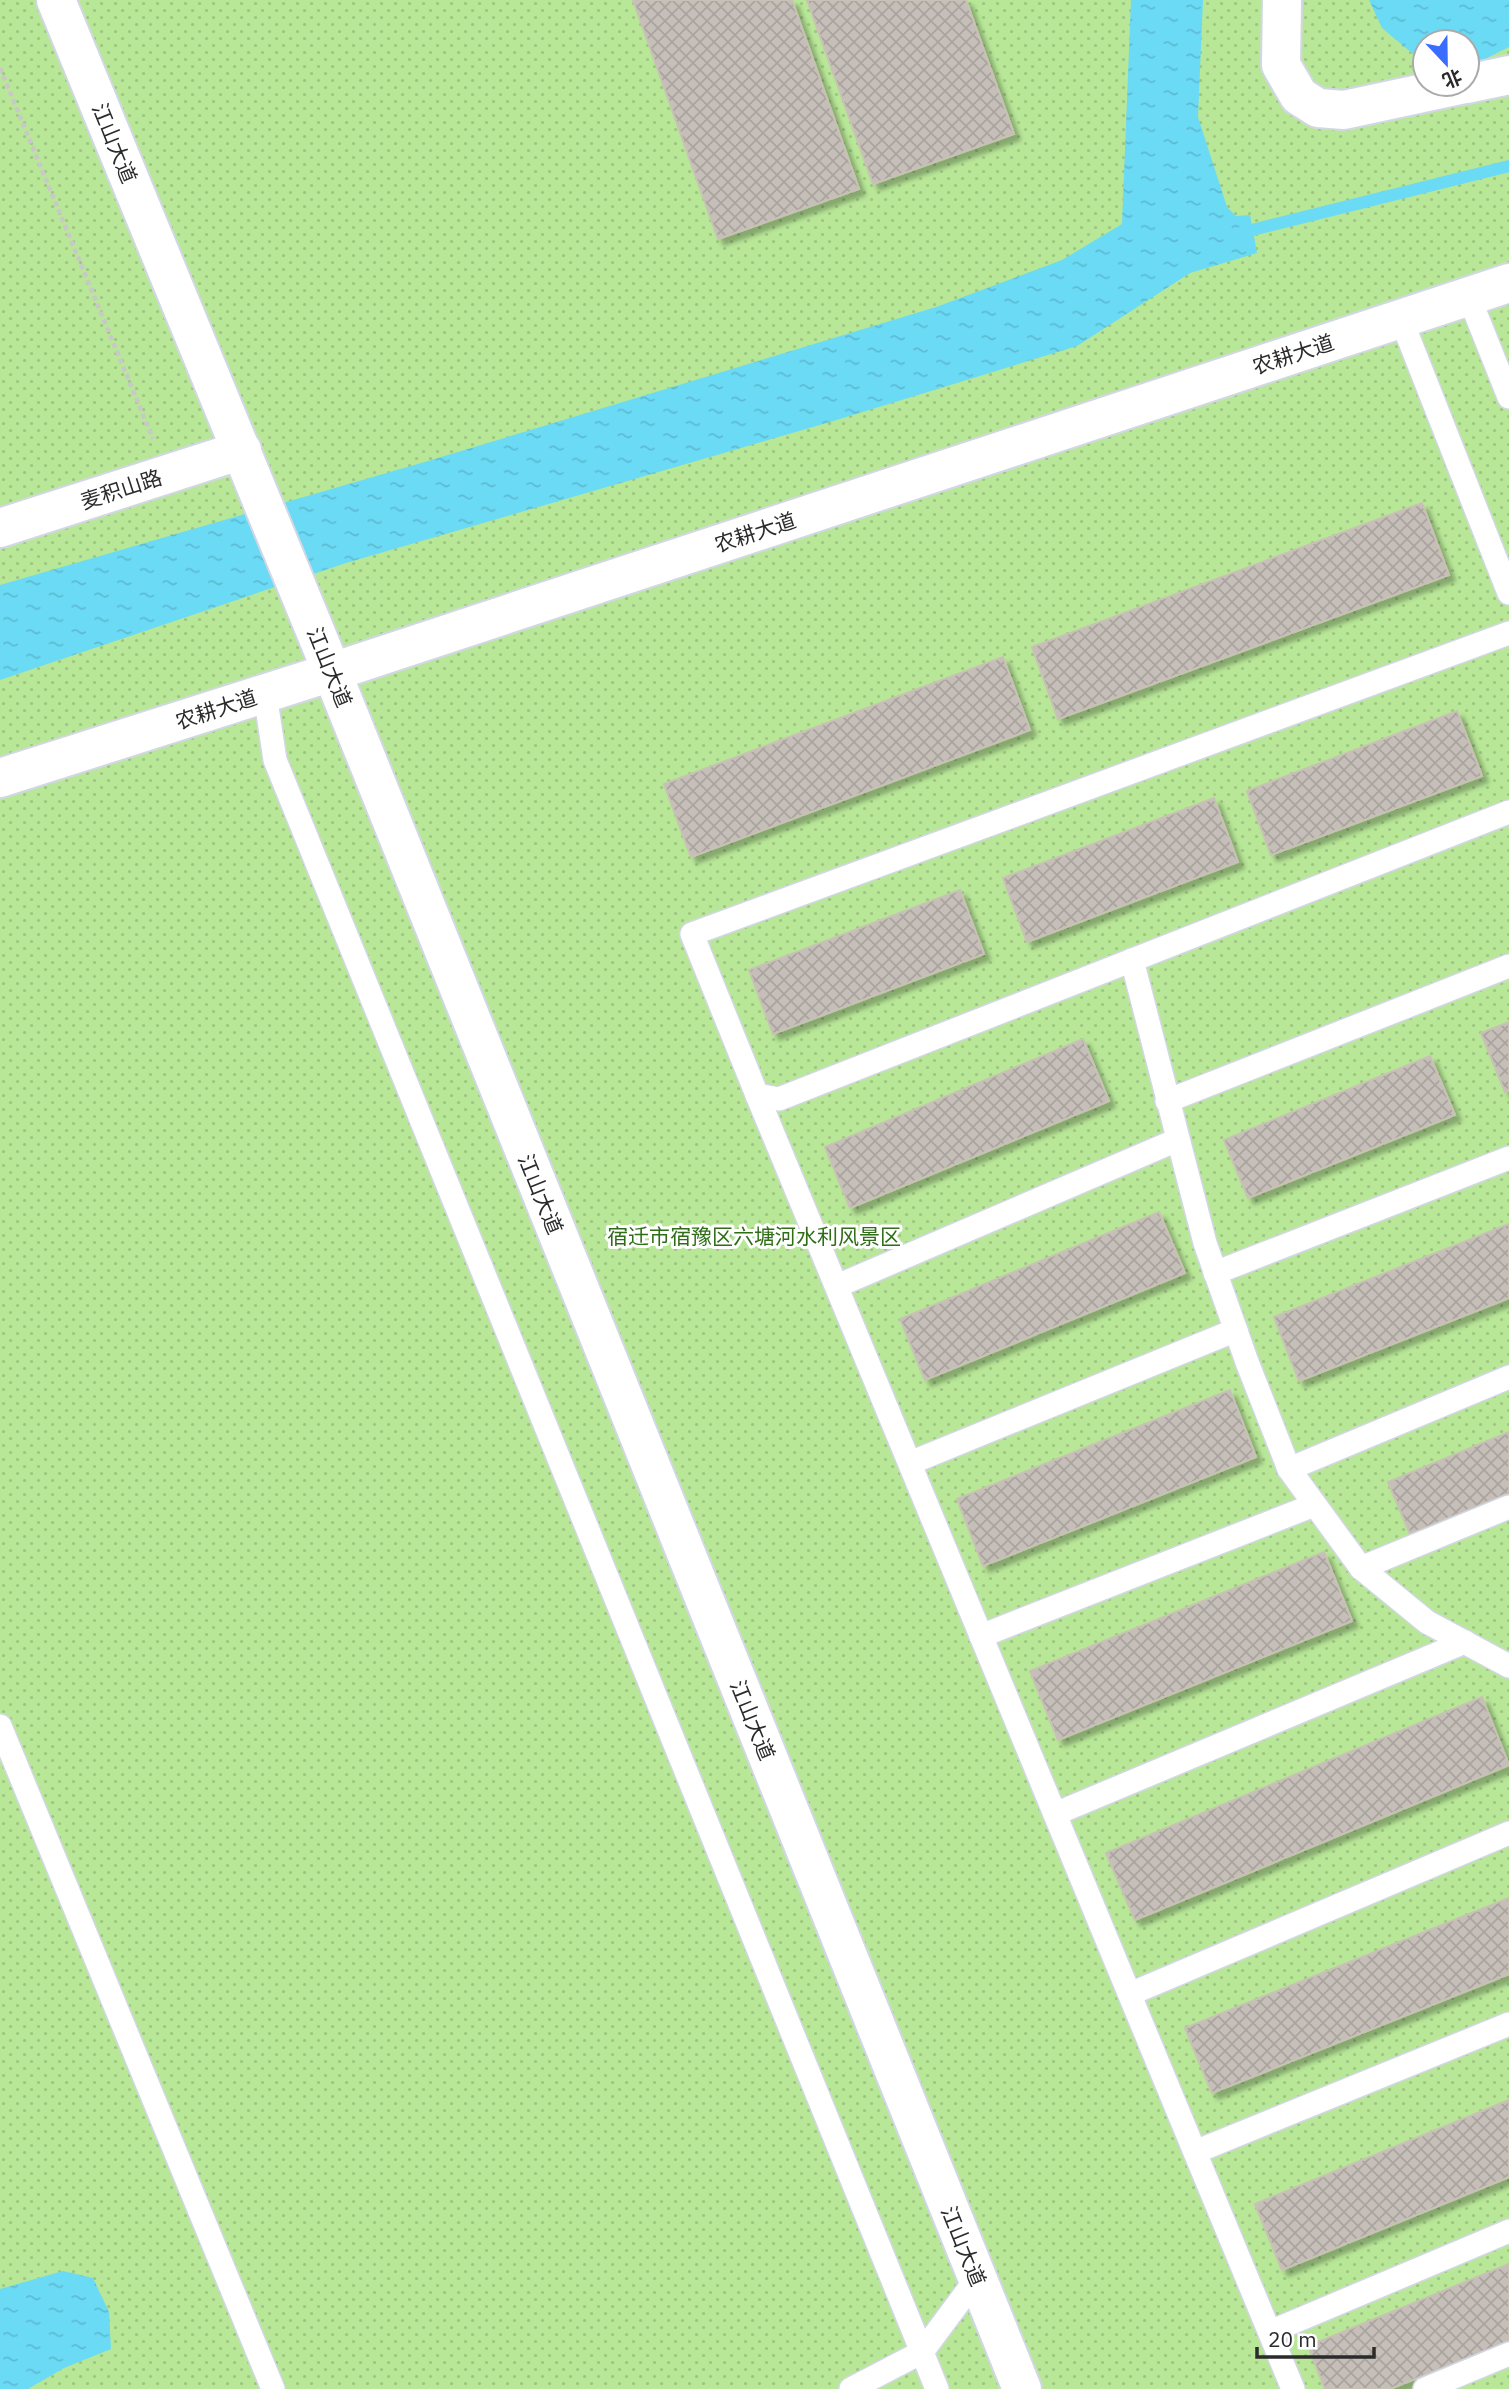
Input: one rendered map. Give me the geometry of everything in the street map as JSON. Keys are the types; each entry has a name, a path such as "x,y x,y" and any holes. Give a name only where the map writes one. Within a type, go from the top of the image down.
{"main road":[{"name":"江山大道","path":"56,0 328,661 1022,2389"},
{"path":"1282,0 1281,65 1299,96 1318,108 1344,110 1411,96"},
{"path":"1481,81 1509,75"},
{"name":"农耕大道","path":"0,778 265,694 328,661 1509,283"},
{"name":"麦积山路","path":"0,528 167,474 244,457"}],"lane":[{"path":"1469,296 1509,397"},
{"path":"1401,319 1509,593"},
{"path":"1293,2389 692,934 1509,633"},
{"path":"265,694 275,760 937,2389"},
{"path":"757,1095 779,1098 1509,812"},
{"path":"1132,960 1205,1243 1289,1469 1361,1568 1427,1622 1509,1666"},
{"path":"1167,1101 1509,966"},
{"path":"836,1286 1177,1140"},
{"path":"1216,1273 1509,1158"},
{"path":"910,1463 1236,1330"},
{"path":"1289,1469 1509,1377"},
{"path":"981,1636 1314,1505"},
{"path":"1361,1568 1509,1507"},
{"path":"1055,1814 1465,1643"},
{"path":"0,1726 273,2389"},
{"path":"1130,1994 1509,1833"},
{"path":"1195,2152 1509,2024"},
{"path":"1270,2332 1509,2231"},
{"path":"851,2389 922,2352 977,2278"},
{"path":"1425,2389 1509,2354"}],"path":[{"path":"0,68 167,474"}],"green space":[{"name":"宿迁市宿豫区六塘河水利风景区","path":"0,0 1509,0 1509,2389 0,2389"}],"water":[{"path":"1131,0 1203,0 1198,117 1227,207 1236,216 1250,215 1257,253 1190,273 1077,346 830,422 346,563 0,680 0,585 428,461 936,307 1062,260 1122,224"},
{"path":"1369,0 1509,0 1509,47 1481,61 1481,28 1411,28 1411,52 1382,28"},
{"path":"63,2271 93,2278 109,2312 111,2349 64,2368 28,2389 0,2389 0,2289"}],"building":[{"path":"633,0 792,0 859,189 718,239"},
{"path":"807,0 966,0 1014,134 873,184"},
{"path":"1422,503 1449,575 1058,719 1032,647"},
{"path":"1003,657 1030,730 691,857 664,784"},
{"path":"1457,711 1482,776 1271,855 1247,791"},
{"path":"1214,798 1238,862 1027,942 1003,878"},
{"path":"960,890 984,954 773,1034 749,970"},
{"path":"1509,1022 1509,1090 1505,1092 1481,1033"},
{"path":"1083,1039 1109,1101 850,1208 825,1147"},
{"path":"1430,1056 1455,1115 1248,1198 1224,1140"},
{"path":"1159,1212 1185,1273 925,1380 900,1319"},
{"path":"1509,1224 1509,1298 1299,1381 1274,1317"},
{"path":"1230,1390 1256,1457 983,1566 957,1499"},
{"path":"1509,1432 1509,1493 1410,1534 1388,1482"},
{"path":"1324,1552 1352,1621 1058,1740 1030,1671"},
{"path":"1482,1697 1509,1765 1135,1920 1106,1853"},
{"path":"1509,1898 1509,1974 1212,2093 1185,2028"},
{"path":"1509,2100 1509,2177 1282,2270 1255,2204"},
{"path":"1509,2264 1509,2341 1390,2389 1325,2389 1308,2346"}],"waterway":[{"path":"1236,234 1509,166"}]}
